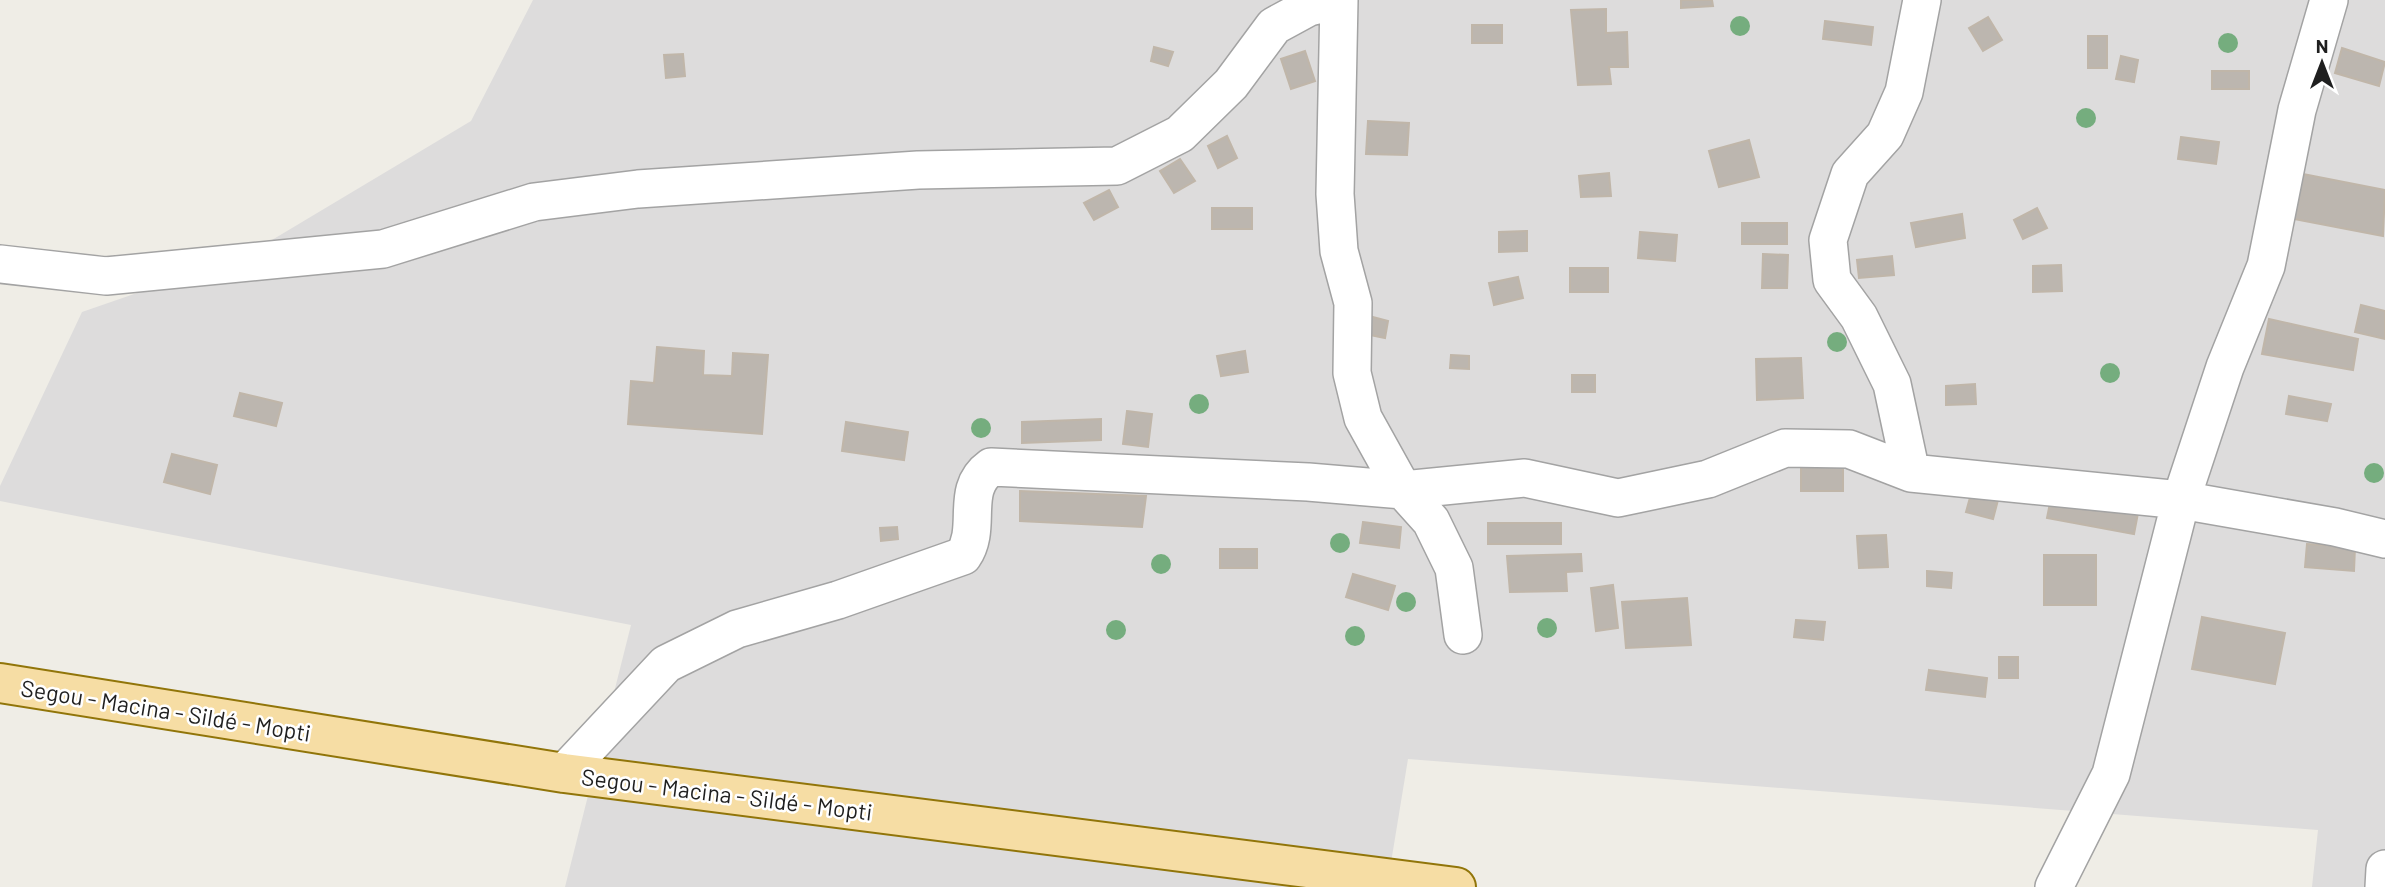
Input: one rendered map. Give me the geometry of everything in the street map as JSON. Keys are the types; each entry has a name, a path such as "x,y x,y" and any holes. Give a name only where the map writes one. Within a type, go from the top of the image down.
{"main road":[{"name":"Segou - Macina - Sildé - Mopti","path":"0,683 564,773 1456,887"}],"street":[{"path":"0,264 106,276 383,249 534,202 638,189 918,170 1117,166 1180,134 1231,84 1274,26 1309,7 1338,0 1335,194 1339,251 1353,303 1352,373 1363,418 1403,490 1431,521 1454,568 1463,635"},
{"path":"1911,472 1892,384 1859,317 1832,280 1828,240 1850,174 1885,135 1904,92 1922,0"},
{"path":"2054,887 2110,774 2181,500 2225,367 2266,266 2297,110 2329,0"},
{"path":"564,773 666,664 737,629 838,600 963,556 971,545 974,490 979,476 991,467 1308,482 1403,490 1525,478 1618,498 1707,479 1785,448 1849,449 1911,472 2181,500 2335,527 2385,539"},
{"path":"2384,887 2385,869"}],"shaded area":[{"path":"533,0 2385,0 2385,887 2312,887 2318,830 1408,759 1387,887 565,887 631,625 0,501 0,486 82,312 247,255 471,121"}],"building":[{"path":"1681,0 1712,0 1713,6 1681,8"},
{"path":"1606,9 1606,33 1627,32 1628,67 1609,67 1611,84 1578,85 1571,10"},
{"path":"1988,17 2002,40 1983,51 1969,28"},
{"path":"1825,21 1873,27 1871,45 1823,39"},
{"path":"1472,25 1502,25 1502,43 1472,43"},
{"path":"2088,36 2107,36 2107,68 2088,68"},
{"path":"1154,47 1173,52 1168,66 1151,61"},
{"path":"2342,48 2385,62 2379,86 2335,73"},
{"path":"1305,51 1315,81 1291,89 1281,59"},
{"path":"683,54 685,76 666,78 664,55"},
{"path":"2121,56 2138,60 2134,82 2116,79"},
{"path":"2212,71 2249,71 2249,89 2212,89"},
{"path":"1368,121 1409,123 1407,155 1366,154"},
{"path":"1227,136 1237,158 1218,168 1208,146"},
{"path":"2181,137 2219,142 2216,164 2178,159"},
{"path":"1749,140 1759,177 1719,187 1709,151"},
{"path":"1180,159 1195,181 1174,193 1160,171"},
{"path":"1609,173 1611,196 1581,197 1579,176"},
{"path":"2303,174 2385,190 2383,236 2294,219"},
{"path":"1109,190 1118,207 1094,220 1084,203"},
{"path":"1212,208 1252,208 1252,229 1212,229"},
{"path":"2037,208 2047,228 2023,239 2014,220"},
{"path":"1962,214 1965,238 1916,247 1911,223"},
{"path":"1742,223 1787,223 1787,244 1742,244"},
{"path":"1527,231 1527,251 1499,252 1499,232"},
{"path":"1640,232 1677,235 1675,261 1638,258"},
{"path":"1763,254 1788,255 1787,288 1762,288"},
{"path":"1892,256 1894,275 1859,278 1857,260"},
{"path":"2061,265 2062,291 2033,292 2033,266"},
{"path":"1570,268 1608,268 1608,292 1570,292"},
{"path":"1518,277 1523,298 1494,305 1489,283"},
{"path":"2361,305 2385,311 2385,339 2355,332"},
{"path":"1369,316 1388,321 1385,338 1365,334"},
{"path":"2269,319 2358,339 2353,370 2262,354"},
{"path":"657,347 704,351 703,375 732,376 733,353 768,355 762,434 628,424 631,381 654,383"},
{"path":"1245,351 1248,372 1221,376 1217,356"},
{"path":"1451,355 1469,356 1469,369 1450,368"},
{"path":"1801,358 1803,398 1757,400 1756,359"},
{"path":"1572,375 1595,375 1595,392 1572,392"},
{"path":"1975,384 1976,404 1946,405 1946,386"},
{"path":"240,393 282,403 276,426 234,416"},
{"path":"2289,396 2331,404 2327,421 2286,414"},
{"path":"1127,411 1152,414 1148,447 1123,444"},
{"path":"1101,419 1101,440 1022,443 1022,422"},
{"path":"846,422 908,432 904,460 842,451"},
{"path":"172,454 217,465 210,494 164,482"},
{"path":"1801,466 1843,466 1843,491 1801,491"},
{"path":"1020,491 1146,496 1142,527 1020,521"},
{"path":"1971,494 1998,500 1993,519 1966,512"},
{"path":"2051,498 2138,513 2134,534 2047,518"},
{"path":"1363,522 1401,527 1399,548 1360,543"},
{"path":"1488,523 1561,523 1561,544 1488,544"},
{"path":"897,527 898,539 881,541 880,528"},
{"path":"1886,535 1888,567 1859,568 1857,536"},
{"path":"2307,544 2355,547 2354,571 2305,567"},
{"path":"1220,549 1257,549 1257,568 1220,568"},
{"path":"1581,554 1582,571 1566,572 1567,591 1510,592 1507,556"},
{"path":"2044,555 2096,555 2096,605 2044,605"},
{"path":"1927,571 1952,573 1951,588 1927,586"},
{"path":"1353,574 1395,586 1388,610 1346,597"},
{"path":"1613,585 1618,628 1596,631 1591,588"},
{"path":"1687,598 1691,645 1626,648 1622,602"},
{"path":"2202,617 2285,633 2275,684 2192,669"},
{"path":"1796,620 1825,622 1823,640 1794,637"},
{"path":"1999,657 2018,657 2018,678 1999,678"},
{"path":"1929,670 1987,678 1985,697 1926,690"}]}
